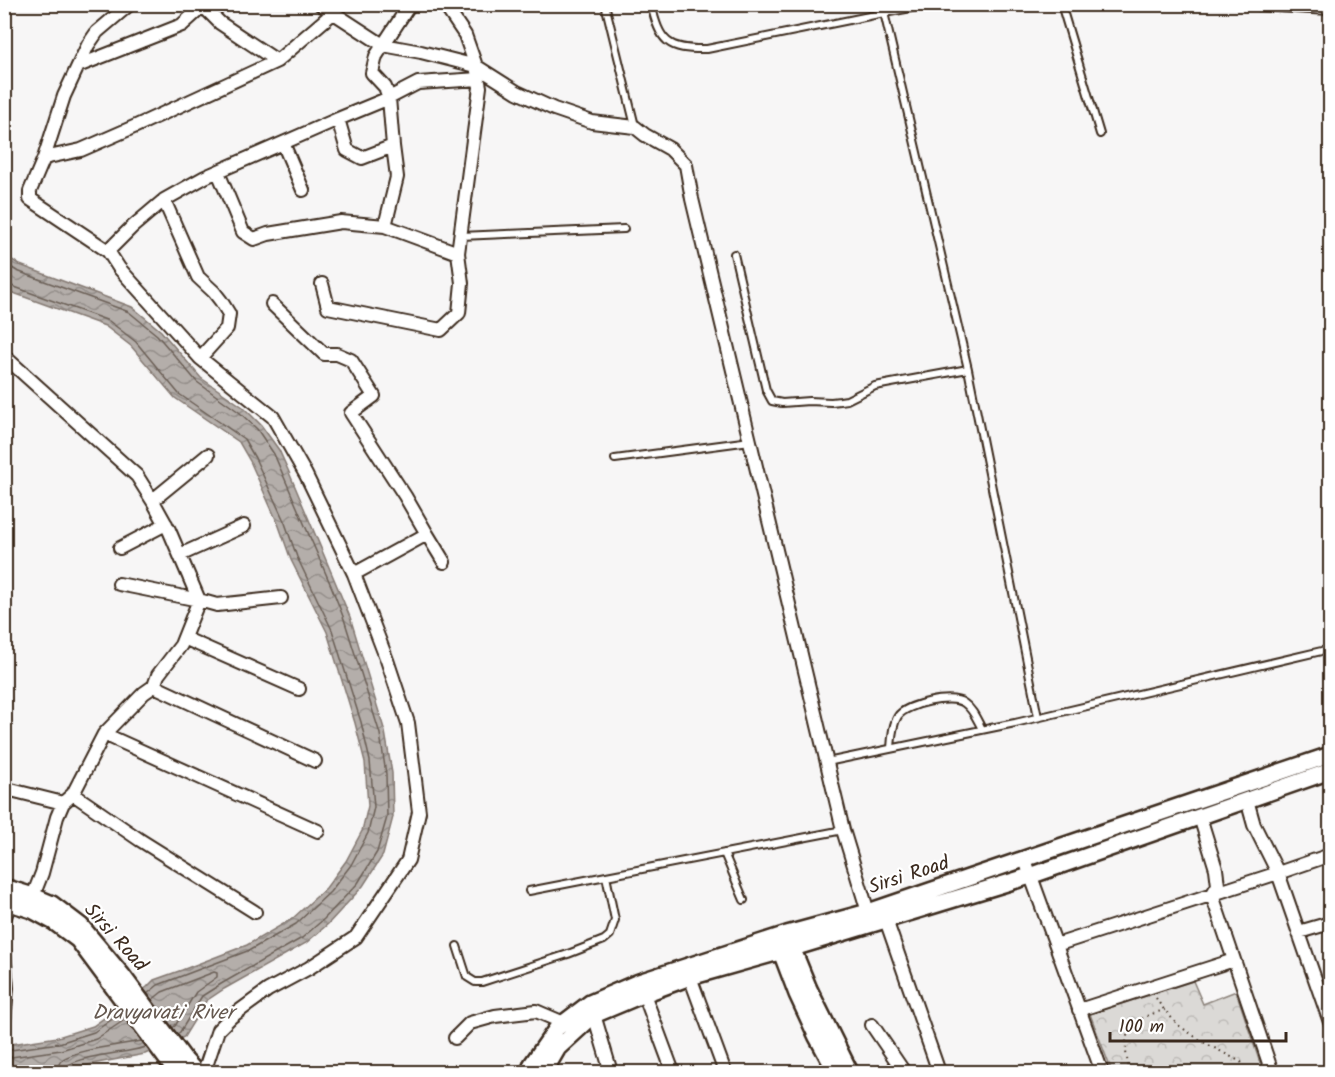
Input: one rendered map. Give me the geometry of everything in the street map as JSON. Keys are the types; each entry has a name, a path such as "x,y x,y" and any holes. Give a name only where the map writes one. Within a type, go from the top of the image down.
{"street":[{"path":"130,4 97,32 88,45 64,96 44,158 30,191 30,199 108,251 119,268 200,358 273,417 306,475 354,574 387,660 408,723 419,812 408,860 356,937 309,968 268,990 231,1017 218,1030 204,1072"},
{"path":"320,4 383,45 476,66 517,92 554,109 592,122 635,127 670,149 686,165 692,199 843,830 868,912"},
{"path":"386,226 397,177 389,98 385,87 372,73 376,56 410,4"},
{"path":"322,284 328,307 441,330 459,313 462,283 458,253 480,87 476,66 465,35 444,4"},
{"path":"1260,4 1330,8"},
{"path":"78,66 182,25 202,5 220,23 276,61"},
{"path":"44,158 81,150 276,61 333,13"},
{"path":"108,251 164,200 205,177 389,98 418,82 478,79"},
{"path":"338,118 347,150 362,158 393,146"},
{"path":"283,143 303,190"},
{"path":"218,172 243,232 254,238 341,222 386,226 458,253"},
{"path":"164,200 198,277 214,292 229,314 227,328 200,358"},
{"path":"272,304 324,354 337,354 351,360 374,396 351,413 405,496 444,562"},
{"path":"4,356 137,476 166,524 199,600 181,645 158,675 154,686 144,693 104,734 73,794 63,803 33,896"},
{"path":"153,500 208,455"},
{"path":"120,548 166,524"},
{"path":"180,555 244,526"},
{"path":"354,574 427,534"},
{"path":"119,585 217,605 281,598"},
{"path":"184,638 299,689"},
{"path":"154,686 315,761"},
{"path":"104,734 318,831"},
{"name":"Sirsi Road","path":"544,1072 558,1048 592,1009 644,994 868,912 1330,755"},
{"name":"Sirsi Road","path":"529,1072 557,1028 639,982 784,943 886,920 1030,876 1330,771"},
{"path":"7,789 63,803"},
{"path":"73,794 140,840 255,912"},
{"path":"1247,800 1254,825 1278,873 1330,1022"},
{"path":"1200,817 1216,869 1218,885 1212,895 1272,1072"},
{"path":"1056,945 1330,855"},
{"path":"1025,860 1102,1072"},
{"path":"4,920 8,895"},
{"name":"Sirsi Road","path":"8,895 33,896 52,904 81,926 178,1066 196,1072"},
{"name":"Sirsi Road","path":"8,895 54,922 78,940 115,978"},
{"path":"886,920 939,1072"},
{"path":"1299,932 1330,923"},
{"path":"784,943 797,994 836,1072"},
{"path":"784,943 850,1072"},
{"path":"4,951 7,988 4,1021"},
{"path":"1079,1010 1234,960"},
{"path":"690,977 725,1072"},
{"path":"644,994 673,1072"},
{"path":"592,1009 611,1072"},
{"path":"455,1038 470,1023 495,1016 536,1011 564,1023"},
{"path":"872,1025 904,1072"}],"lane":[{"path":"605,4 635,127"},
{"path":"651,4 663,39 689,50 707,49 933,4"},
{"path":"882,4 968,369 1038,717"},
{"path":"1061,4 1100,134"},
{"path":"460,237 624,229"},
{"path":"734,254 766,390 772,401 782,403 847,400 875,386 968,369"},
{"path":"615,459 750,441"},
{"path":"827,762 1038,717 1330,649"},
{"path":"891,748 896,718 909,708 928,703 957,699 974,713 982,729"},
{"path":"529,891 843,830"},
{"path":"724,853 744,900"},
{"path":"457,946 467,977 475,982 482,982 604,940 610,935 615,920 606,876"}],"path":[{"path":"1150,987 1178,1025 1194,1037 1241,1062 1246,1072"},
{"path":"1130,1072 1125,1055 1127,1034 1136,1021 1165,1010"}],"green space":[{"path":"1193,981 1203,1004 1236,991 1263,1072 1112,1072 1090,1014"}],"water":[{"name":"Dravyavati River","path":"5,255 20,265 132,307 161,331 201,378 243,407 261,425 279,450 350,617 385,732 392,773 393,817 383,855 363,886 328,924 306,943 206,1001 184,1037 145,1054 61,1072 5,1072 5,1045 58,1037 93,1026 154,980 247,945 292,919 326,888 346,861 362,831 368,806 365,762 327,632 291,560 279,526 239,442 175,398 131,346 105,326 5,290"}]}
